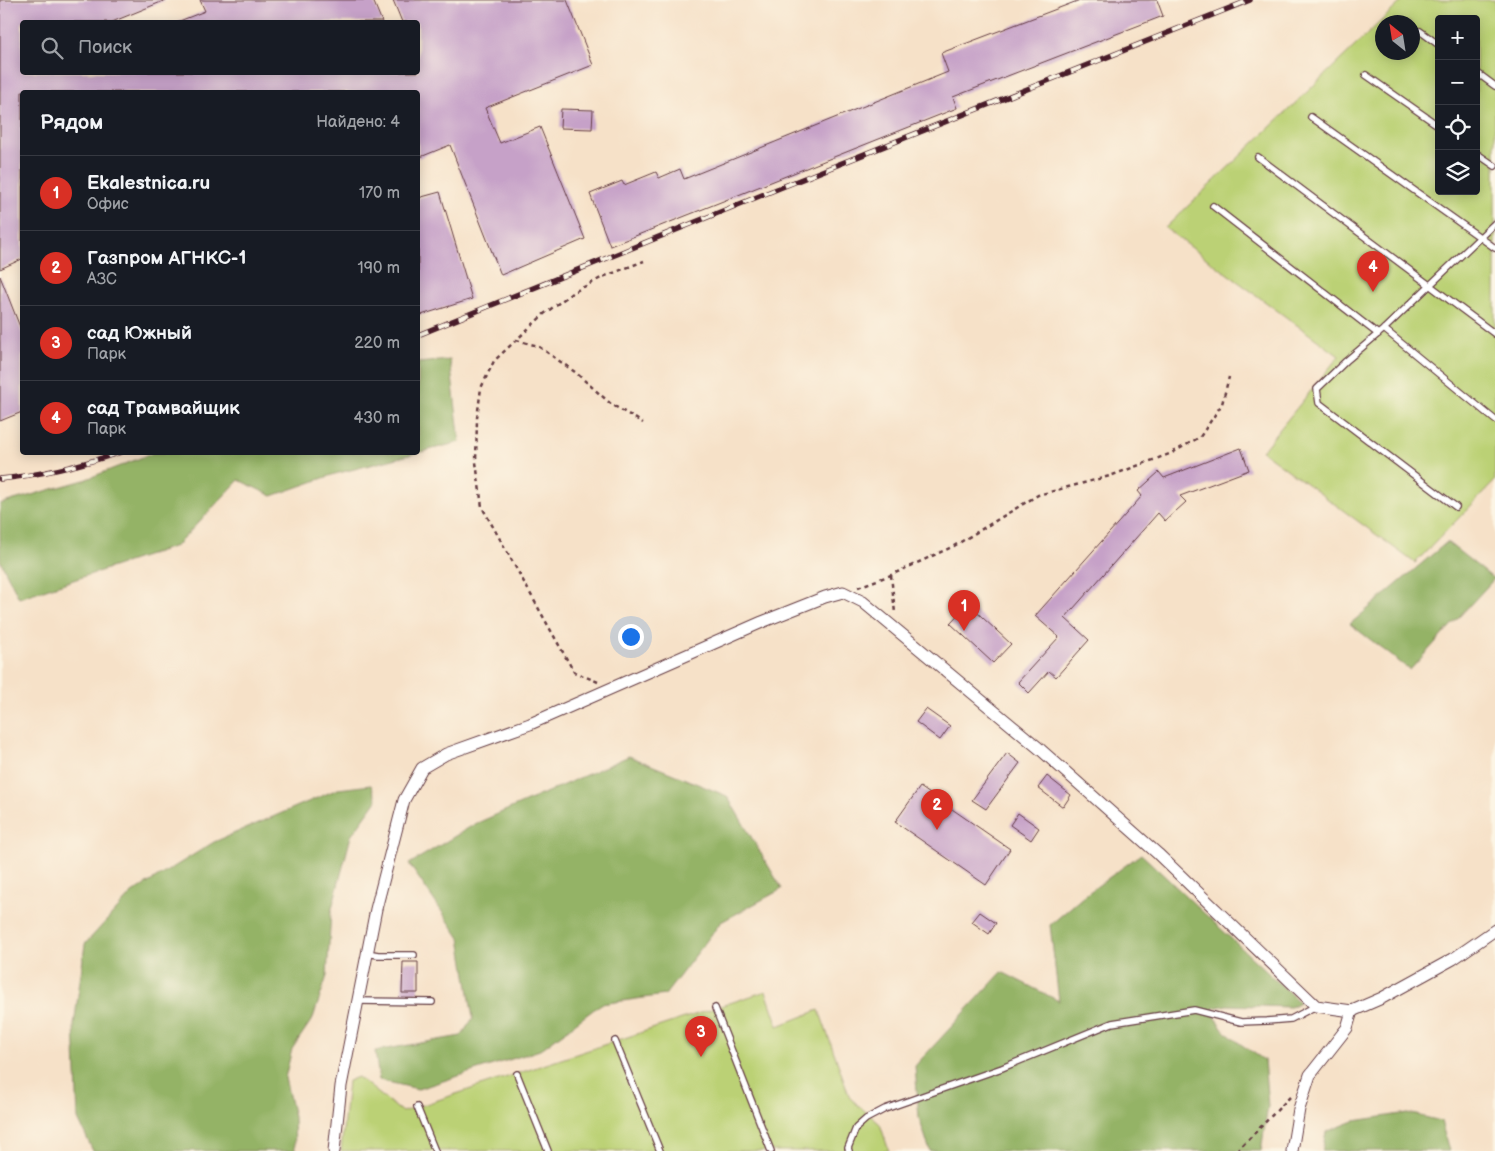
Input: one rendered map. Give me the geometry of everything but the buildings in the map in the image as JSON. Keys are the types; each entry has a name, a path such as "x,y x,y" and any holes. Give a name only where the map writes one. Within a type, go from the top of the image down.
{"street":[{"path":"334,1151 341,1086 376,909 404,800 422,768 446,754 530,724 762,622 824,597 843,592 863,602 1041,750 1158,854 1316,1006 1352,1011 1382,998 1454,959 1495,930"},
{"path":"1292,1151 1299,1109 1310,1075 1347,1028 1352,1011"}],"lane":[{"path":"1420,31 1435,42"},
{"path":"1366,75 1435,123"},
{"path":"1480,75 1495,86"},
{"path":"1311,117 1495,248"},
{"path":"1480,156 1495,166"},
{"path":"1258,157 1495,334"},
{"path":"1214,206 1378,334"},
{"path":"1456,507 1319,403 1317,389 1431,286 1495,222"},
{"path":"1384,329 1495,420"},
{"path":"368,953 414,956"},
{"path":"358,1000 432,1002"},
{"path":"849,1151 848,1148 856,1128 866,1119 884,1109 1002,1068 1112,1023 1194,1010 1241,1022 1267,1022 1291,1019 1316,1006"},
{"path":"715,1008 771,1151"},
{"path":"615,1041 660,1151"},
{"path":"517,1074 548,1151"},
{"path":"417,1106 435,1151"}],"path":[{"path":"613,688 574,672 482,507 476,462 477,418 481,388 494,361 516,340 544,314 572,293 603,277 644,262"},
{"path":"516,340 538,346 575,372 611,404 643,423"},
{"path":"843,592 892,575 954,546 1038,495 1110,476 1172,453 1200,437 1222,404 1230,377"},
{"path":"892,575 897,630"},
{"path":"1237,1151 1292,1095"}],"green space":[{"path":"1403,0 1495,0 1495,481 1415,563 1262,451 1339,356 1165,228 1375,27 1375,60 1420,60 1420,15 1387,15"},
{"path":"450,360 460,442 420,452 420,363"},
{"path":"148,455 409,455 335,474 272,496 239,480 176,546 19,598 0,560 0,504 84,480"},
{"path":"1447,542 1494,579 1410,670 1350,624"},
{"path":"629,756 727,796 782,889 721,922 665,995 601,1004 540,1050 418,1089 379,1080 375,1051 461,1036 473,1018 460,938 409,864 475,824"},
{"path":"371,785 377,800 351,836 331,912 327,976 313,1018 292,1049 285,1078 294,1117 295,1151 93,1151 78,1119 74,1025 85,944 132,893 214,842 338,789"},
{"path":"1141,854 1299,1002 1291,1007 1227,1005 1213,1008 1220,1025 1226,1032 1264,1060 1268,1106 1261,1151 930,1151 919,1118 915,1066 1002,972 1059,1001 1050,925 1084,896"},
{"path":"766,991 778,1026 819,1010 850,1098 880,1124 889,1151 341,1151 348,1081 358,1077 402,1112"},
{"path":"1408,1113 1441,1121 1449,1151 1322,1151 1326,1132 1354,1121"}],"railway":[{"path":"420,334 1250,0"},
{"path":"0,479 61,469 111,455"}],"place":[{"name":"сад Трамвайщик","path":"1373,292"},
{"name":"Ekalestnica.ru","path":"964,631"},
{"name":"Газпром АГНКС-1","path":"937,830"},
{"name":"сад Южный","path":"701,1057"}]}
